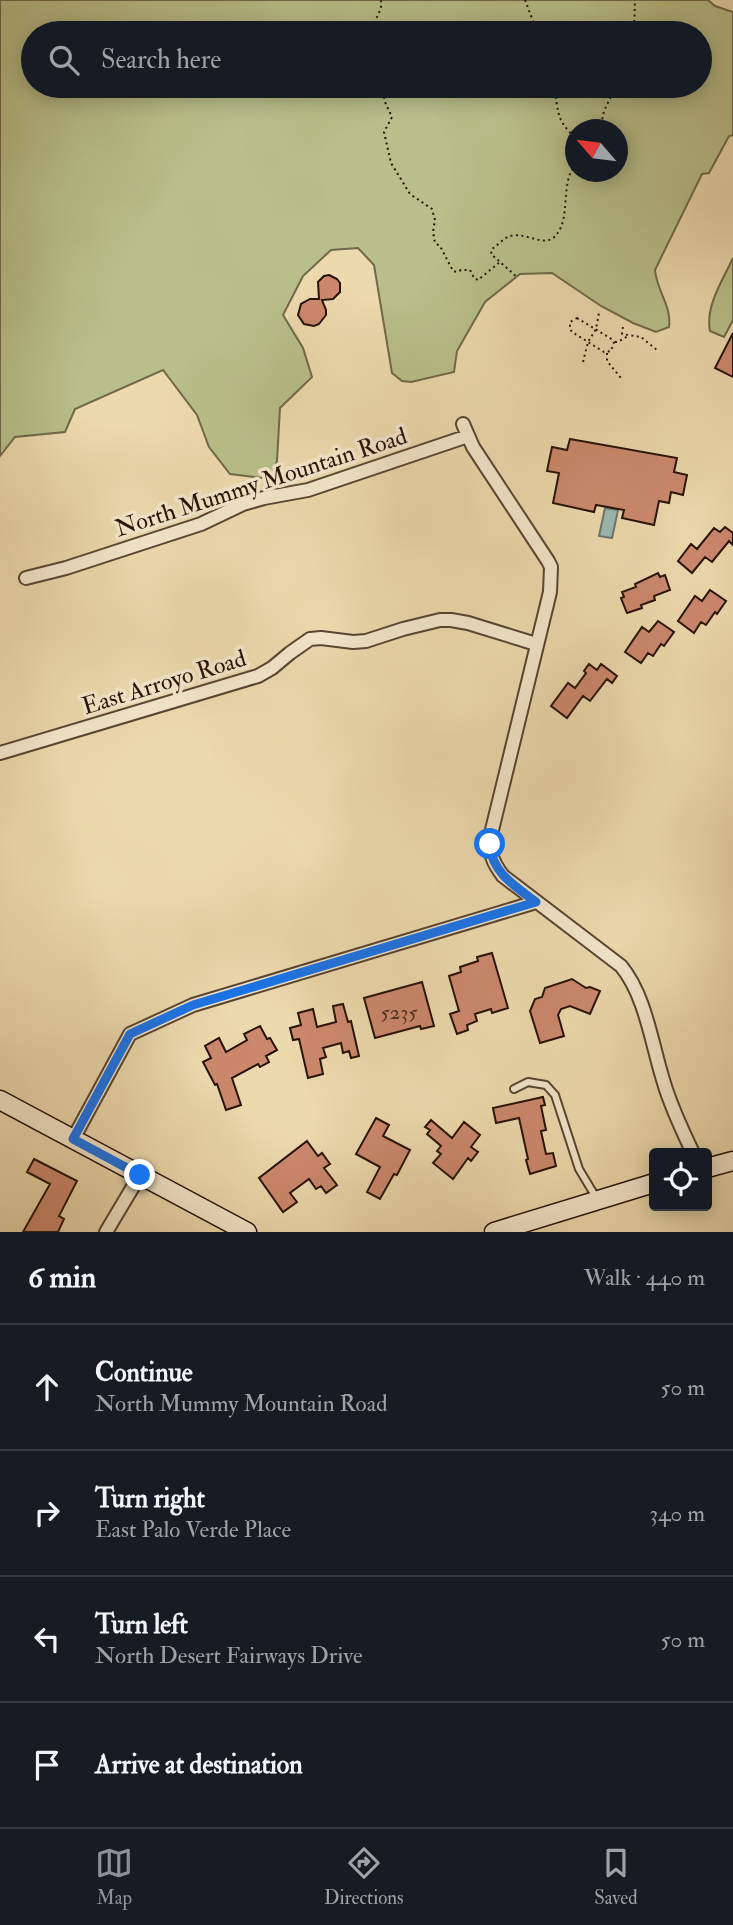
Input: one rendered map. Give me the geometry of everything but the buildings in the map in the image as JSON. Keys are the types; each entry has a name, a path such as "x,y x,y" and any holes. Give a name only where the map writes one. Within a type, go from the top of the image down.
{"street":[{"name":"North Mummy Mountain Road","path":"26,578 66,568 201,524 243,504 308,490 466,430 473,447 551,567 550,592 490,844 493,861 503,876 621,966 631,978 671,1107 691,1148"},
{"name":"East Arroyo Road","path":"0,753 258,676 310,639 366,641 428,622 451,620 536,644"},
{"path":"73,1139 130,1034 193,1005 536,902"},
{"path":"0,1100 247,1232"},
{"path":"712,1167 733,1161"},
{"path":"106,1232 140,1175"},
{"path":"494,1232 649,1185"}],"lane":[{"path":"514,1089 528,1082 546,1085 555,1095 579,1169 598,1201"}],"path":[{"path":"375,21 381,8 381,0"},
{"path":"525,0 533,21"},
{"path":"634,21 635,0"},
{"path":"384,98 391,117 384,132 391,163 410,194 432,209 435,243 440,246 453,271 470,270 478,280 500,262"},
{"path":"557,98 559,119 565,128"},
{"path":"602,119 610,98"},
{"path":"518,278 491,254 492,249 510,236 552,240 564,219 569,182"},
{"path":"583,362 588,342 596,329 599,313"},
{"path":"607,353 572,332 570,322 581,319 614,342"},
{"path":"623,327 622,334 641,337 657,349"},
{"path":"614,342 628,336"},
{"path":"614,342 614,347 607,353 607,360 621,378"}],"green space":[{"path":"0,0 708,0 715,6 733,12 733,135 729,136 709,173 702,174 655,270 668,312 669,327 656,332 633,323 601,306 552,273 520,274 485,302 457,351 454,372 411,382 402,381 392,373 374,265 358,248 331,250 303,276 283,315 303,348 312,377 280,408 277,461 270,479 230,474 209,447 197,415 163,370 75,409 65,432 15,437 0,456"},
{"path":"733,258 733,320 724,337 710,331 710,312"}],"water":[{"path":"605,508 618,510 612,538 599,536"}],"route":[{"path":"140,1175 73,1139 130,1034 193,1005 536,902 503,876 493,861 490,844"}]}
